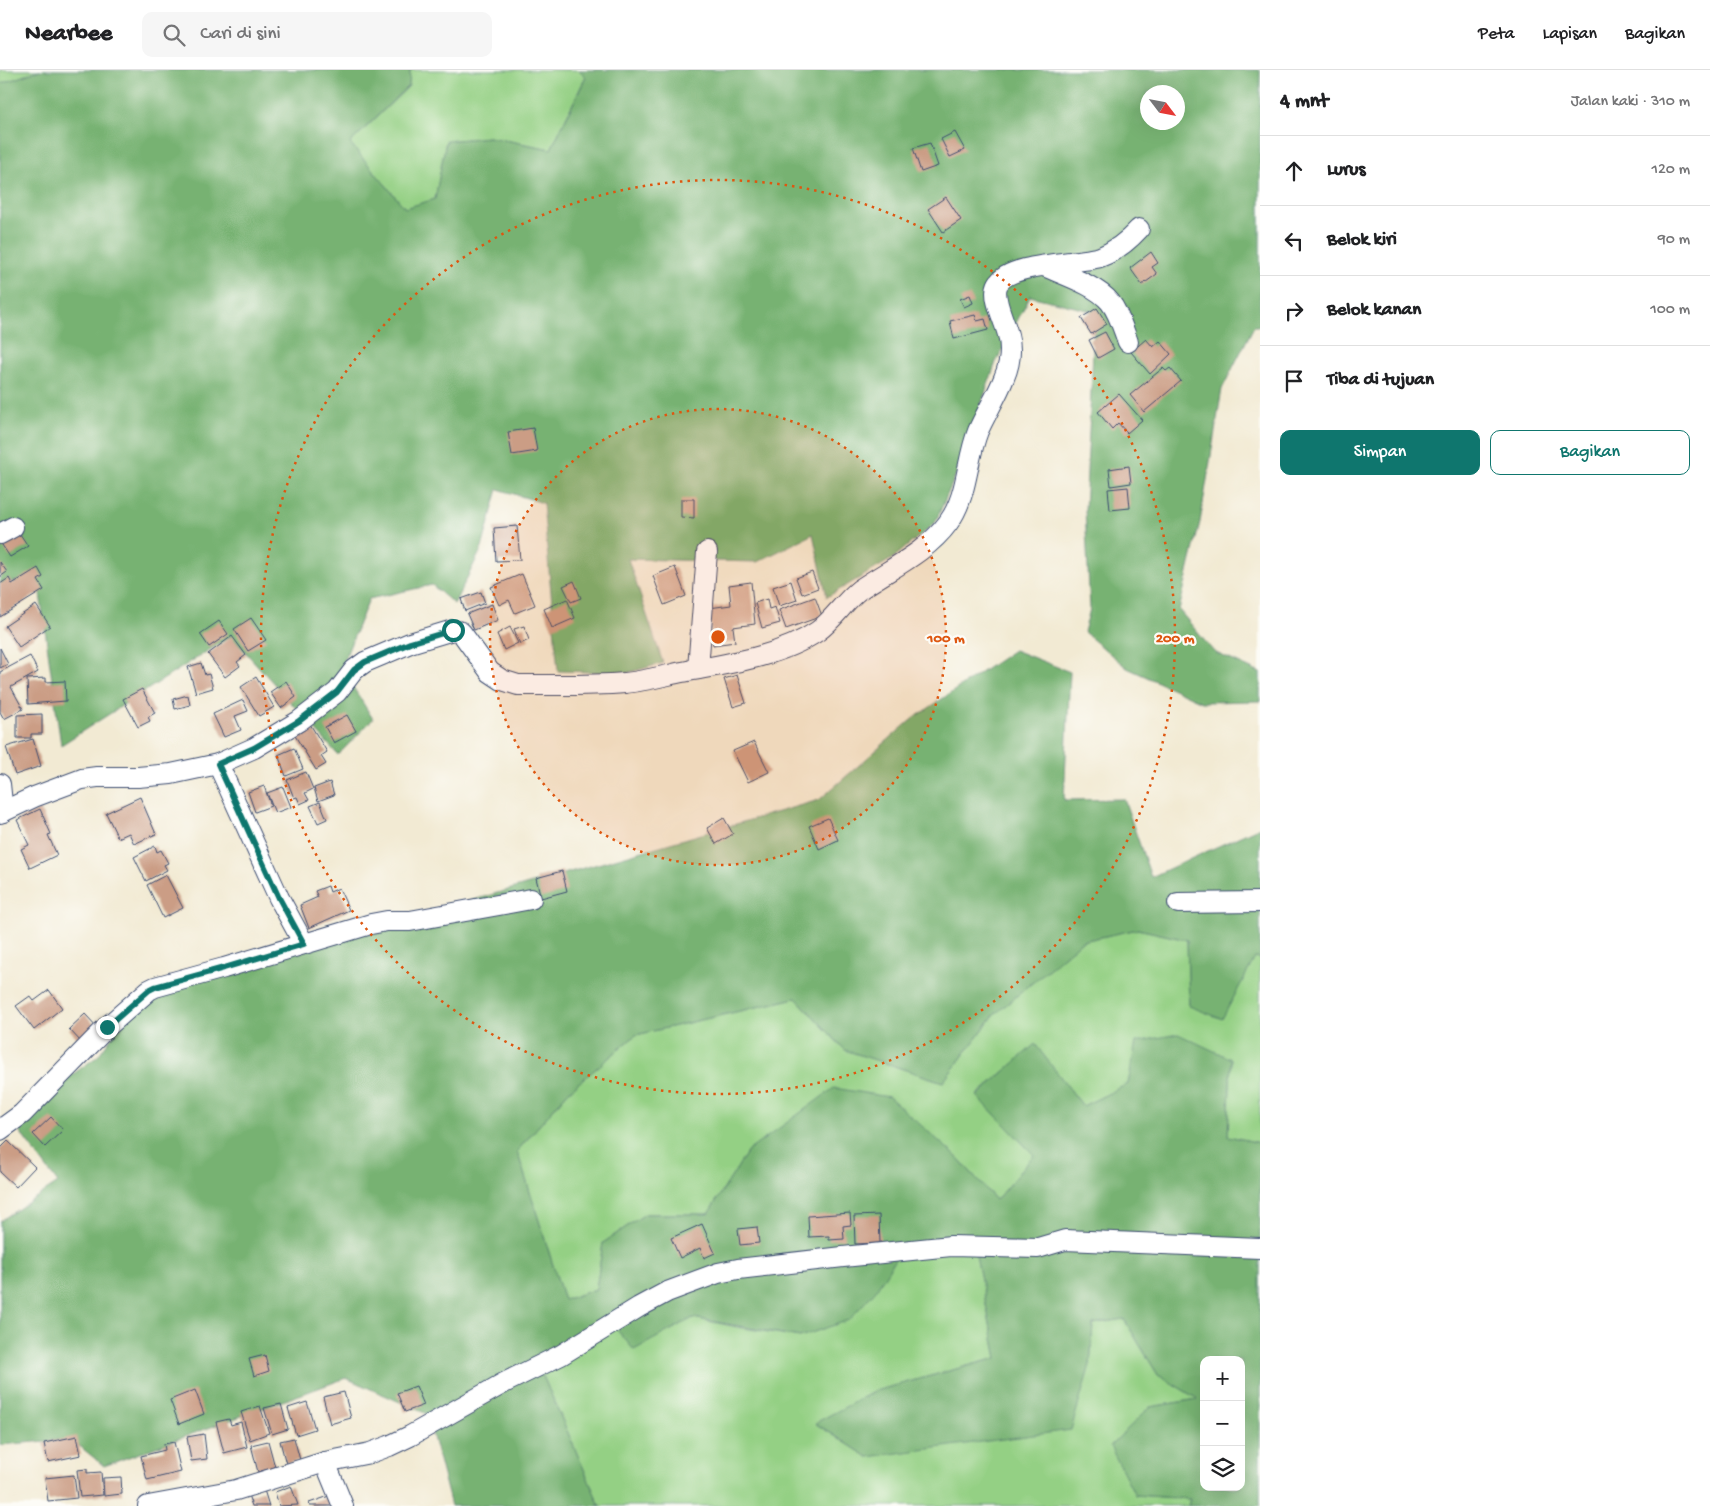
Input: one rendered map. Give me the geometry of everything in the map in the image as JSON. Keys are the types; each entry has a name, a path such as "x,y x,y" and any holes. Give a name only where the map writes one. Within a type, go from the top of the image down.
{"street":[{"path":"0,784 1,812 82,779 104,776 138,777 171,774 218,764 254,748 299,721 337,692 354,670 365,662 410,643 453,630 461,632 490,672 502,680 518,685 625,683 743,661 784,648 817,631 858,591 900,565 935,537 947,524 955,511 962,496 978,431 1009,365 1010,348 998,307 996,292 998,283 1005,276 1042,265 1081,262 1101,257 1127,242 1140,229"},
{"path":"1042,265 1068,276 1103,295 1116,312 1128,342"},
{"path":"698,669 707,552"},
{"path":"218,764 279,898 304,944"},
{"path":"0,1130 22,1114 100,1034 149,990 372,924 387,921 410,921 531,898"},
{"path":"1178,903 1260,902"},
{"path":"148,1506 236,1490 325,1462 370,1453 410,1436 504,1383 561,1355 667,1292 718,1273 738,1269 951,1246 1038,1248 1065,1240 1260,1248"},
{"path":"325,1462 343,1506"}],"green space":[{"path":"0,70 40,70 0,84"},
{"path":"40,70 410,70 409,85 350,143 405,208 435,199 446,141 489,137 551,149 586,77 579,70 1260,70 1260,326 1254,326 1222,389 1200,522 1179,610 1214,652 1260,673 1260,701 1202,702 1127,668 1084,632 1090,609 1085,510 1095,312 1030,296 996,362 958,470 935,523 892,559 827,597 813,534 757,562 628,559 663,663 627,673 558,671 543,503 498,489 482,548 454,604 432,585 369,599 341,668 373,719 338,755 231,636 61,745 38,579 0,583 0,84"},
{"path":"410,70 579,70 586,76 551,149 489,137 446,141 435,200 405,208 350,143 409,86"},
{"path":"1014,650 1070,672 1064,800 1124,799 1151,877 1260,827 1260,959 1255,958 1222,1019 1189,1006 1187,940 1138,929 1082,941 994,1015 943,1082 845,1050 796,998 636,1035 568,1092 517,1151 564,1300 596,1289 603,1243 645,1214 708,1214 748,1151 834,1088 889,1097 957,1157 996,1200 1034,1155 977,1096 1035,1044 1083,1106 1128,1084 1136,1042 1178,1034 1231,1059 1228,1136 1260,1143 1260,1506 1188,1506 1190,1499 1135,1495 1110,1446 1150,1407 1198,1399 1158,1375 1124,1319 1093,1324 1090,1365 1071,1430 868,1457 815,1423 875,1391 997,1358 973,1241 903,1247 876,1290 849,1320 800,1337 693,1318 634,1350 606,1317 536,1360 600,1506 451,1506 427,1414 346,1378 104,1466 71,1439 0,1445 0,1221 58,1183 10,1119 98,1056 142,994 819,800 911,720"},
{"path":"1138,929 1187,940 1189,1006 1255,958 1260,959 1260,1143 1228,1136 1231,1059 1137,1042 1128,1084 1083,1106 1035,1045 977,1095 1034,1155 996,1200 957,1157 748,1151 708,1214 645,1214 603,1243 596,1289 564,1300 517,1151 568,1092 636,1035 796,998 845,1050 943,1082 994,1015 1082,941"},
{"path":"973,1240 997,1358 875,1391 816,1424 868,1457 1090,1365 1093,1324 1124,1319 1158,1375 1198,1399 1150,1407 1135,1495 1190,1499 1188,1506 600,1506 536,1360 606,1317 634,1349 693,1318 800,1337 903,1247"}],"building":[{"path":"955,132 965,150 950,157 941,139"},
{"path":"930,143 938,166 921,172 913,148"},
{"path":"946,197 961,220 943,232 928,209"},
{"path":"1151,252 1158,263 1152,267 1157,274 1142,285 1130,268"},
{"path":"970,295 973,303 964,307 960,299"},
{"path":"1097,308 1107,324 1091,334 1081,318"},
{"path":"975,315 977,321 985,319 988,330 954,339 950,321"},
{"path":"1105,332 1114,349 1098,358 1089,340"},
{"path":"1146,339 1153,347 1160,341 1171,354 1150,374 1131,352"},
{"path":"1163,368 1166,371 1170,368 1181,381 1144,412 1130,395"},
{"path":"1119,394 1142,420 1127,433 1118,423 1112,429 1098,412"},
{"path":"533,428 537,451 512,455 508,432"},
{"path":"1129,466 1131,483 1111,486 1109,469"},
{"path":"1128,487 1130,508 1110,510 1108,489"},
{"path":"681,499 694,499 694,518 681,517"},
{"path":"517,526 520,560 496,561 494,528"},
{"path":"18,531 28,546 10,557 0,542"},
{"path":"0,562 7,572 0,577"},
{"path":"675,567 686,596 664,605 653,576"},
{"path":"38,568 43,577 38,580 44,590 0,617 0,584 9,578 12,584"},
{"path":"812,572 818,588 802,594 796,578"},
{"path":"522,574 535,605 515,613 509,600 499,605 491,587"},
{"path":"574,581 581,598 571,602 563,586"},
{"path":"791,581 797,600 779,606 773,587"},
{"path":"751,582 755,624 733,627 735,642 713,645 709,608 731,605 729,585"},
{"path":"481,592 485,603 465,611 461,599"},
{"path":"815,597 822,616 786,629 779,610"},
{"path":"567,599 575,618 552,628 544,609"},
{"path":"767,599 769,609 775,607 780,623 762,628 755,603"},
{"path":"492,604 498,620 474,630 467,614"},
{"path":"36,605 50,626 19,647 5,626"},
{"path":"251,618 266,640 248,651 234,629"},
{"path":"219,621 228,634 209,647 200,634"},
{"path":"524,626 529,640 520,644 514,629"},
{"path":"510,627 518,643 504,650 497,634"},
{"path":"232,636 246,655 237,662 240,666 225,677 208,654"},
{"path":"0,648 8,664 0,668"},
{"path":"30,656 38,672 11,687 23,709 4,719 0,712 0,672"},
{"path":"201,663 205,675 209,674 213,688 196,693 188,667"},
{"path":"737,675 746,703 733,707 724,679"},
{"path":"256,677 274,707 259,716 241,687"},
{"path":"46,678 46,682 65,681 66,701 28,704 27,679"},
{"path":"286,681 296,697 281,708 270,692"},
{"path":"142,689 155,713 148,717 150,721 138,727 123,699"},
{"path":"188,695 190,705 175,709 173,699"},
{"path":"243,700 248,711 235,716 241,730 224,737 213,714"},
{"path":"42,714 42,734 31,734 31,738 17,738 17,715"},
{"path":"347,715 356,731 334,743 325,727"},
{"path":"310,724 327,752 321,756 326,764 316,770 294,734"},
{"path":"33,739 41,766 15,775 6,747"},
{"path":"754,742 769,772 748,782 733,751"},
{"path":"294,748 303,769 286,776 278,755"},
{"path":"306,772 313,789 305,793 309,800 300,804 297,797 294,798 287,780"},
{"path":"330,782 334,795 318,801 314,788"},
{"path":"264,786 271,806 255,812 248,792"},
{"path":"283,787 291,807 275,813 267,793"},
{"path":"140,797 156,834 134,844 129,833 118,838 106,813"},
{"path":"320,802 327,819 318,823 310,806"},
{"path":"40,809 51,834 48,835 57,855 30,868 21,849 29,845 17,820"},
{"path":"724,818 733,834 716,844 707,828"},
{"path":"828,818 838,840 819,849 809,826"},
{"path":"155,846 157,852 161,850 168,863 164,865 167,870 146,881 134,857"},
{"path":"562,871 567,891 541,898 536,878"},
{"path":"166,875 183,908 163,918 147,885"},
{"path":"328,886 330,892 339,888 349,910 309,928 300,905 318,897 315,891"},
{"path":"49,990 62,1008 34,1030 16,1006 30,996 34,1001"},
{"path":"85,1014 98,1028 82,1043 69,1029"},
{"path":"51,1117 63,1130 45,1147 33,1134"},
{"path":"8,1141 35,1167 16,1187 0,1172 0,1149"},
{"path":"850,1213 851,1225 843,1226 844,1239 829,1240 829,1236 809,1237 808,1216"},
{"path":"879,1215 880,1243 855,1244 854,1216"},
{"path":"702,1224 715,1253 704,1258 700,1248 680,1258 671,1238"},
{"path":"757,1227 759,1243 740,1245 738,1229"},
{"path":"265,1355 269,1371 254,1376 249,1359"},
{"path":"416,1386 424,1405 405,1412 397,1393"},
{"path":"195,1390 204,1414 179,1424 170,1400"},
{"path":"344,1392 351,1418 330,1424 323,1397"},
{"path":"307,1402 315,1429 296,1435 288,1408"},
{"path":"281,1404 288,1429 272,1434 264,1408"},
{"path":"260,1406 269,1433 250,1440 241,1412"},
{"path":"229,1419 231,1425 241,1422 247,1447 224,1453 216,1422"},
{"path":"204,1434 207,1459 191,1461 187,1437"},
{"path":"77,1436 81,1455 48,1462 44,1443"},
{"path":"294,1438 300,1460 286,1464 280,1441"},
{"path":"268,1441 275,1467 258,1472 251,1445"},
{"path":"174,1442 181,1472 147,1480 141,1456 165,1450 164,1444"},
{"path":"87,1469 87,1473 101,1472 103,1495 80,1497 77,1470"},
{"path":"74,1475 77,1498 48,1501 45,1478"},
{"path":"121,1477 122,1494 104,1496 103,1478"},
{"path":"291,1486 298,1505 279,1506 275,1492"},
{"path":"264,1490 269,1506 252,1506 248,1495"},
{"path":"332,1495 336,1506 310,1506 309,1503"}],"route":[{"path":"107,1027 149,990 155,987 304,944 279,898 218,764 254,748 299,721 337,692 354,670 365,662 410,643 453,630"}]}
